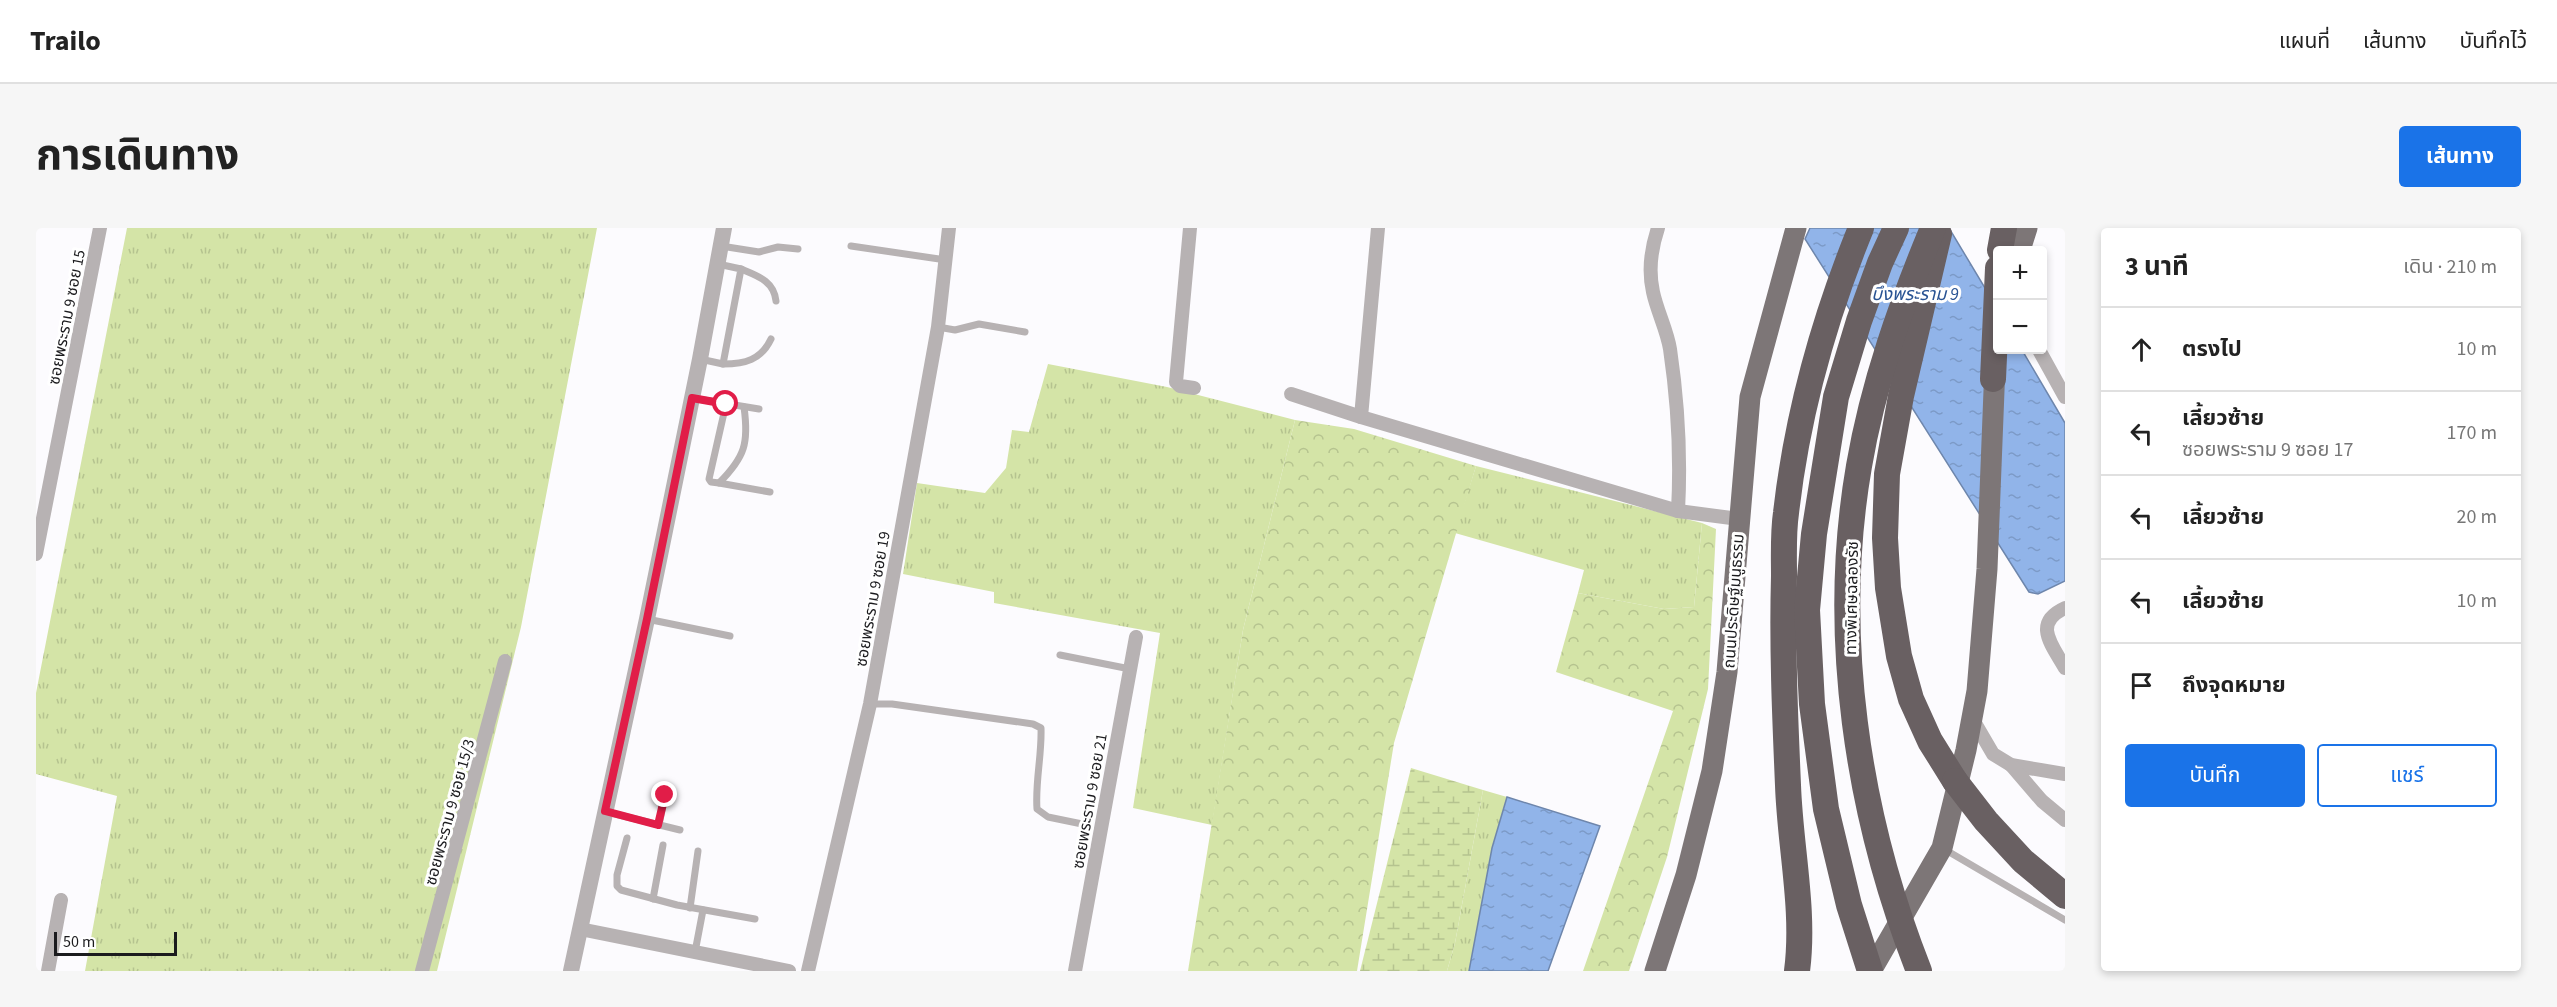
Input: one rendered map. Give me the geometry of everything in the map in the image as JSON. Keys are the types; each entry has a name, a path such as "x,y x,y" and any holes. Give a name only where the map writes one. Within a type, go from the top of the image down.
{"highway":[{"path":"1797,971 1798,908 1789,813 1783,604 1785,515 1799,427 1824,330 1861,228"},
{"path":"1870,971 1849,905 1826,809 1812,704 1808,610 1814,534 1836,397 1859,321 1880,263 1896,228"},
{"name":"ทางพิเศษฉลองรัช","path":"1919,971 1893,899 1872,821 1857,736 1848,636 1850,549 1859,467 1875,394 1892,336 1933,228"},
{"path":"1941,228 1901,396 1887,474 1885,538 1888,588 1899,656 1911,699 1930,741 1955,781 1986,821 2023,861 2065,896"},
{"path":"2001,246 2004,228"},
{"path":"1993,380 1997,300"}],"main road":[{"name":"ถนนประดิษฐ์มนูธรรม","path":"1655,971 1686,875 1712,771 1727,672 1750,397 1796,228"},
{"path":"2021,246 2026,228"},
{"path":"1870,971 1942,848 1972,718 1977,691 1986,569 1993,380 1997,354"}],"street":[{"name":"ซอยพระราม 9 ซอย 15","path":"36,554 100,228"},
{"path":"571,971 647,619 724,228"},
{"name":"ซอยพระราม 9 ซอย 19","path":"808,971 870,704 938,327 949,228"},
{"path":"1190,228 1176,382 1180,386 1194,388"},
{"path":"1361,417 1378,228"},
{"path":"1658,228 1652,246 1651,274 1653,292 1669,345 1678,406 1678,511"},
{"path":"2041,354 2065,397"},
{"path":"1291,394 1678,511 1739,519"},
{"path":"2065,608 2052,614 2047,624 2047,636 2065,668"},
{"name":"ซอยพระราม 9 ซอย 21","path":"1075,971 1136,637"},
{"name":"ซอยพระราม 9 ซอย 15/3","path":"422,971 506,661"},
{"path":"1972,718 1993,754 2011,765 2043,801 2065,820"},
{"path":"2011,765 2065,774"},
{"path":"48,971 61,900"},
{"path":"580,929 789,971"}],"lane":[{"path":"721,246 759,252 778,247 798,249"},
{"path":"851,246 946,260"},
{"path":"718,264 741,269 770,283 774,288 776,301"},
{"path":"723,364 741,269"},
{"path":"938,327 955,330 979,324 1025,332"},
{"path":"700,359 723,364 754,359 765,351 771,339"},
{"path":"692,398 759,409"},
{"path":"726,404 711,482 770,492"},
{"path":"719,483 741,458 745,447 744,407"},
{"path":"647,619 730,636"},
{"path":"1060,655 1130,669"},
{"path":"870,704 892,704 1033,724 1041,729 1037,809 1048,817 1087,825"},
{"path":"658,825 665,795"},
{"path":"605,811 680,830"},
{"path":"627,838 617,875 617,886 628,893 690,908 755,919"},
{"path":"653,899 663,845"},
{"path":"1942,848 2065,920"},
{"path":"690,908 698,851"},
{"path":"695,952 703,910"}],"green space":[{"path":"127,228 597,228 521,627 437,971 85,971 117,796 36,774 36,693"},
{"path":"1048,364 1167,387 1295,420 1243,630 1212,825 1133,808 1160,633 994,603 994,592 903,574 917,483 985,493 1006,468 1012,430 1029,432"},
{"path":"1295,420 1354,429 1476,466 1394,743 1357,971 1188,971 1243,630"},
{"path":"1476,466 1702,523 1694,607 1664,609 1578,593 1584,570 1455,533"},
{"path":"1702,523 1716,529 1708,689 1667,857 1629,971 1583,971 1673,711 1556,672 1578,593 1664,609 1694,607"},
{"path":"1411,768 1483,790 1455,943 1447,971 1360,971"},
{"path":"1483,790 1507,797 1492,848 1469,971 1447,971 1455,943"}],"water":[{"name":"บึงพระราม 9","path":"1810,228 1949,228 1993,301 1993,354 2024,354 2065,423 2065,581 2038,594 2029,592 1805,239"},
{"path":"1507,797 1600,826 1548,971 1469,971 1492,848"}],"route":[{"path":"665,795 658,825 605,811 692,398 726,404"}]}
